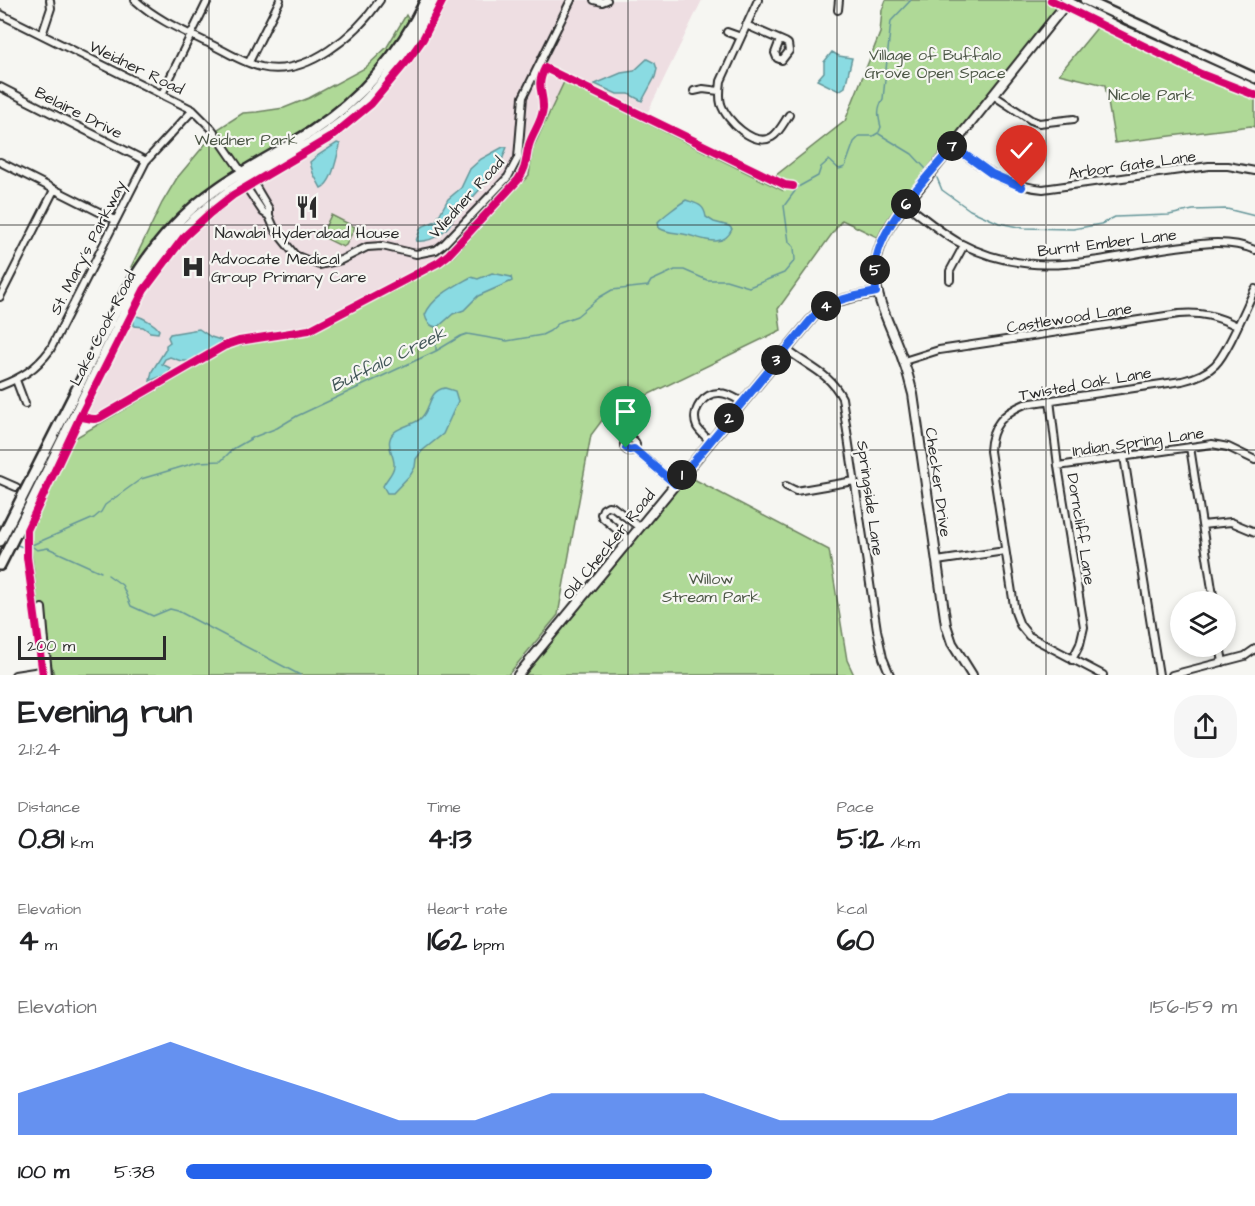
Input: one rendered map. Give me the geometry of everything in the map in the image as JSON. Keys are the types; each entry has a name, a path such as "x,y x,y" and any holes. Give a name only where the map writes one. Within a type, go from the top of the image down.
{"main road":[{"name":"Lake Cook Road","path":"1,562 127,309 144,278 161,255 189,223 244,176 310,132 356,96 379,73 397,50 426,0"},
{"name":"Lake Cook Road","path":"0,541 136,274 173,226 204,198 325,133 374,92 420,31 436,0"},
{"path":"1085,0 1255,78"},
{"path":"1067,1 1152,43 1255,89"}],"street":[{"path":"42,36 51,8 50,0"},
{"path":"135,0 155,17 249,62 260,67 280,68 312,59 346,38 367,18 380,0"},
{"path":"162,94 208,0"},
{"path":"249,62 280,0"},
{"name":"Wiedner Road","path":"303,260 330,264 367,247 382,246 416,254 426,253 436,250 445,243 508,177 514,167 518,158 523,98 571,0"},
{"path":"594,0 602,2 607,0"},
{"path":"758,0 721,81 719,91 722,105 734,124 756,138 767,139 773,136 789,115"},
{"path":"837,10 839,0"},
{"path":"876,292 875,268 879,247 888,229 1067,1"},
{"name":"Weidner Road","path":"0,14 193,110 212,129 244,176 263,213 269,216 285,244 303,260"},
{"path":"746,25 780,40"},
{"path":"727,32 741,37"},
{"name":"Belaire Drive","path":"0,87 146,161"},
{"path":"694,91 703,89 719,91"},
{"path":"993,95 1039,123 1074,119"},
{"name":"St. Mary's Parkway","path":"0,386 16,380 40,363 50,350 146,161 193,110"},
{"name":"Arbor Gate Lane","path":"953,146 992,174 1022,187 1043,189 1209,166 1228,166 1255,171"},
{"path":"0,162 115,220"},
{"path":"0,297 54,190"},
{"name":"Burnt Ember Lane","path":"906,204 945,234 964,245 994,258 1032,265 1064,264 1212,243 1242,244 1255,250"},
{"path":"950,280 950,271 964,245"},
{"name":"Twisted Oak Lane","path":"1103,675 1029,636 1020,625 1015,612 1005,551 990,440 999,421 1006,414 1025,404 1196,378 1221,359 1255,289"},
{"name":"Old Checker Road","path":"518,675 786,349 823,308 839,299 876,292"},
{"name":"Checker Drive","path":"876,292 904,361 913,394 946,625 952,643 972,675"},
{"name":"Castlewood Lane","path":"904,361 939,350 1192,312 1210,315 1237,326"},
{"name":"Springside Lane","path":"786,349 802,362 827,376 837,386 842,398 877,630 883,658 890,675"},
{"path":"16,380 25,404"},
{"path":"710,441 698,428 696,420 698,405 702,400 716,393 723,393 742,402"},
{"name":"Dorncliff Lane","path":"1050,400 1058,466 1084,627 1080,644 1072,660"},
{"name":"Indian Spring Lane","path":"1058,466 1212,444 1221,445 1255,460"},
{"path":"1190,447 1212,591"},
{"path":"634,449 675,484"},
{"path":"1124,457 1159,675"},
{"path":"0,480 16,488"},
{"path":"786,486 796,491 855,481"},
{"path":"629,540 603,517 601,514 603,509 608,506 613,507 639,527"},
{"path":"1202,525 1231,522 1255,532"},
{"path":"937,561 1005,551"},
{"path":"15,675 48,673 42,608"},
{"path":"1172,675 1245,656 1255,649"},
{"path":"1222,657 1223,662"}],"shaded area":[{"path":"445,0 702,0 643,122 564,83 533,148 529,175 453,257 313,332 229,348 101,423 82,415 153,280 193,229 241,193 308,154 343,130 372,106 418,49"}],"green space":[{"name":"Village of Buffalo Grove Open Space","path":"886,0 1057,0 1059,6 887,222 879,238 842,220 778,309 781,330 606,415 591,435 558,615 508,675 54,675 40,619 29,532 75,438 229,348 313,332 453,257 529,175 533,148 564,82 782,190 775,176 845,121 880,33 882,10"},
{"name":"Weidner Park","path":"406,15 411,24 366,83 321,121 223,180 136,268 131,267 162,203 177,178 218,129 243,113 284,108 309,98 365,68 387,47"},
{"name":"Nicole Park","path":"1101,23 1255,95 1255,127 1115,143 1105,85 1059,74"},
{"path":"331,215 355,227 343,247 321,236"},
{"name":"Willow Stream Park","path":"688,476 829,550 847,660 854,675 525,675"}],"water":[{"path":"832,52 839,56 852,58 845,87 839,91 817,80 824,72 824,62"},
{"path":"647,59 655,63 657,69 642,101 629,94 617,94 595,84 621,73 634,71"},
{"path":"337,143 340,146 334,170 321,188 310,162"},
{"path":"507,147 499,168 454,216 448,227 434,238 416,241 421,227 436,221 448,199 461,188 470,169 481,159"},
{"path":"686,200 699,205 704,209 706,217 714,222 729,226 732,229 728,235 719,241 713,241 659,228 658,222"},
{"path":"492,273 511,277 512,281 478,296 464,310 453,314 438,327 428,322 425,315 428,309 445,293 471,277 478,279"},
{"path":"134,315 154,325 159,330 158,333 134,326"},
{"path":"199,329 221,340 221,343 189,361 170,357 165,359 162,364 170,368 169,373 150,381 152,371 166,349 166,345 170,342 168,337 170,334"},
{"path":"445,388 455,391 458,401 443,434 422,451 416,459 411,474 393,493 387,493 383,486 394,466 389,446 392,435 420,419 432,396"}],"waterway":[{"name":"Buffalo Creek","path":"879,132 881,127 879,109 883,99 891,21 911,0"},
{"name":"Buffalo Creek","path":"15,544 25,548 94,518 105,505 141,479 198,462 221,461 233,449 254,437 436,351 461,336 467,334 507,341 542,335 560,322 577,316 612,290 648,286 651,281 675,270 684,270 707,280 726,280 749,287 784,273 795,260 794,247 789,242 784,206 798,187 818,176 821,167 829,160 839,169 845,167 854,142 860,136 873,136 878,133"},
{"path":"879,134 912,154 926,169"},
{"path":"937,178 942,190 970,210 999,223 1023,228 1073,229 1101,224 1115,217 1169,215 1193,210 1227,209 1255,216"},
{"path":"436,327 436,350"},
{"path":"33,547 37,550 48,548 101,572"},
{"path":"108,575 122,585 131,606 153,616 170,609 178,611 300,675"}],"cycle path":[{"path":"43,675 27,557 27,530 80,417 144,290 184,237 210,213 233,195 331,137 371,104 423,39 443,0"},
{"path":"1051,0 1201,74 1255,95"},
{"path":"80,417 97,419 224,346 239,341 309,330 439,262 521,175 529,145 542,114 540,85 545,68 785,185 793,186"}],"place":[{"name":"Nawabi Hyderabad House","path":"307,207"},
{"name":"Advocate Medical Group Primary Care","path":"193,267"}],"route":[{"path":"626,448 634,449 675,484 814,316 839,299 876,292 877,257 888,229 953,146 992,174 1022,187"}]}
